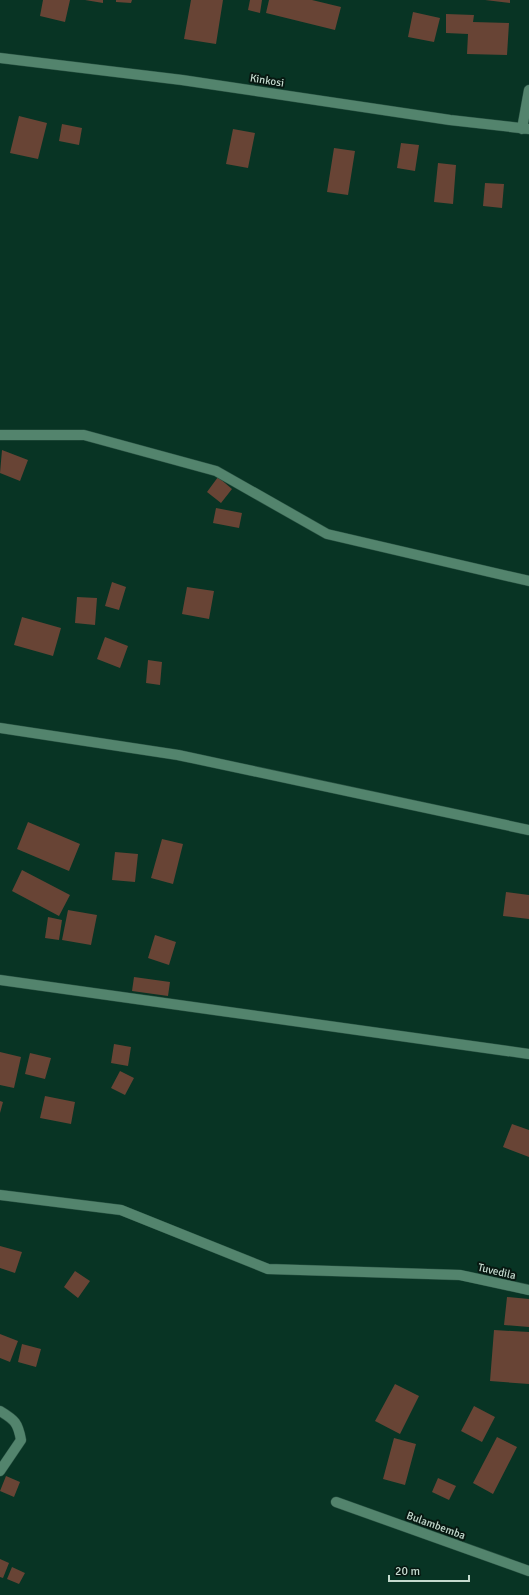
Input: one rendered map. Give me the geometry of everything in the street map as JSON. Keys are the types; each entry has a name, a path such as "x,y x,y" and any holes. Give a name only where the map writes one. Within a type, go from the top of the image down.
{"street":[{"name":"Kinkosi","path":"0,58 182,80 450,120 525,129"},
{"path":"525,129 529,90"},
{"path":"0,436 84,435 216,471 327,534 529,581"},
{"path":"0,728 178,755 529,830"},
{"path":"0,980 529,1054"},
{"name":"Tuvedila","path":"0,1195 121,1210 268,1269 460,1275 529,1290"},
{"path":"0,1411 12,1418 19,1427 21,1440 0,1471"},
{"name":"Bulambemba","path":"336,1502 529,1571"}],"building":[{"path":"43,0 70,0 65,22 40,16"},
{"path":"85,0 103,0 103,3"},
{"path":"116,0 132,0 131,3 116,2"},
{"path":"191,0 223,0 216,44 184,39"},
{"path":"250,0 262,0 260,13 248,10"},
{"path":"269,0 312,0 341,7 335,30 266,13"},
{"path":"485,0 510,0 510,3"},
{"path":"413,12 440,18 434,42 408,37"},
{"path":"446,14 474,15 473,22 509,23 507,55 467,54 468,34 446,33"},
{"path":"19,116 47,123 38,159 10,153"},
{"path":"62,124 82,128 79,145 59,141"},
{"path":"233,129 255,133 248,168 226,164"},
{"path":"401,143 419,145 415,171 397,168"},
{"path":"334,148 355,151 348,195 327,192"},
{"path":"438,163 456,165 453,204 434,202"},
{"path":"485,183 504,184 502,208 483,206"},
{"path":"2,450 28,460 20,481 0,473"},
{"path":"218,477 232,489 221,503 207,492"},
{"path":"216,508 242,513 239,528 213,523"},
{"path":"112,582 126,587 119,610 105,606"},
{"path":"187,587 214,591 209,619 182,614"},
{"path":"77,597 97,598 95,625 75,623"},
{"path":"22,617 61,628 53,656 14,645"},
{"path":"105,637 128,646 120,668 97,659"},
{"path":"148,660 162,662 160,685 146,683"},
{"path":"28,822 80,844 69,871 17,849"},
{"path":"162,839 183,844 173,884 151,878"},
{"path":"115,852 138,854 135,882 112,880"},
{"path":"22,870 70,895 59,916 12,891"},
{"path":"506,892 529,895 529,919 503,916"},
{"path":"68,910 97,915 91,945 62,940"},
{"path":"48,917 62,920 59,940 45,938"},
{"path":"155,935 176,942 169,965 148,958"},
{"path":"134,977 170,982 168,996 132,991"},
{"path":"114,1044 131,1047 128,1066 111,1063"},
{"path":"0,1052 21,1057 14,1088 0,1085"},
{"path":"30,1053 51,1058 45,1079 25,1074"},
{"path":"120,1071 134,1078 125,1095 111,1088"},
{"path":"45,1096 75,1102 71,1124 40,1118"},
{"path":"0,1101 3,1102 0,1113"},
{"path":"512,1124 529,1130 529,1157 503,1147"},
{"path":"0,1246 22,1252 15,1273 0,1268"},
{"path":"75,1271 90,1281 78,1298 64,1287"},
{"path":"507,1297 529,1299 529,1327 504,1325"},
{"path":"494,1330 529,1332 529,1384 490,1381"},
{"path":"0,1334 18,1341 10,1362 0,1358"},
{"path":"22,1344 41,1349 36,1367 18,1362"},
{"path":"395,1384 419,1396 400,1434 375,1421"},
{"path":"474,1406 495,1417 482,1442 461,1431"},
{"path":"497,1437 517,1447 493,1494 473,1483"},
{"path":"394,1438 416,1444 405,1485 383,1479"},
{"path":"6,1476 20,1482 14,1497 0,1491"},
{"path":"438,1478 456,1486 449,1500 432,1492"},
{"path":"0,1559 9,1563 3,1578 0,1577"},
{"path":"12,1567 25,1573 19,1584 7,1579"}]}
